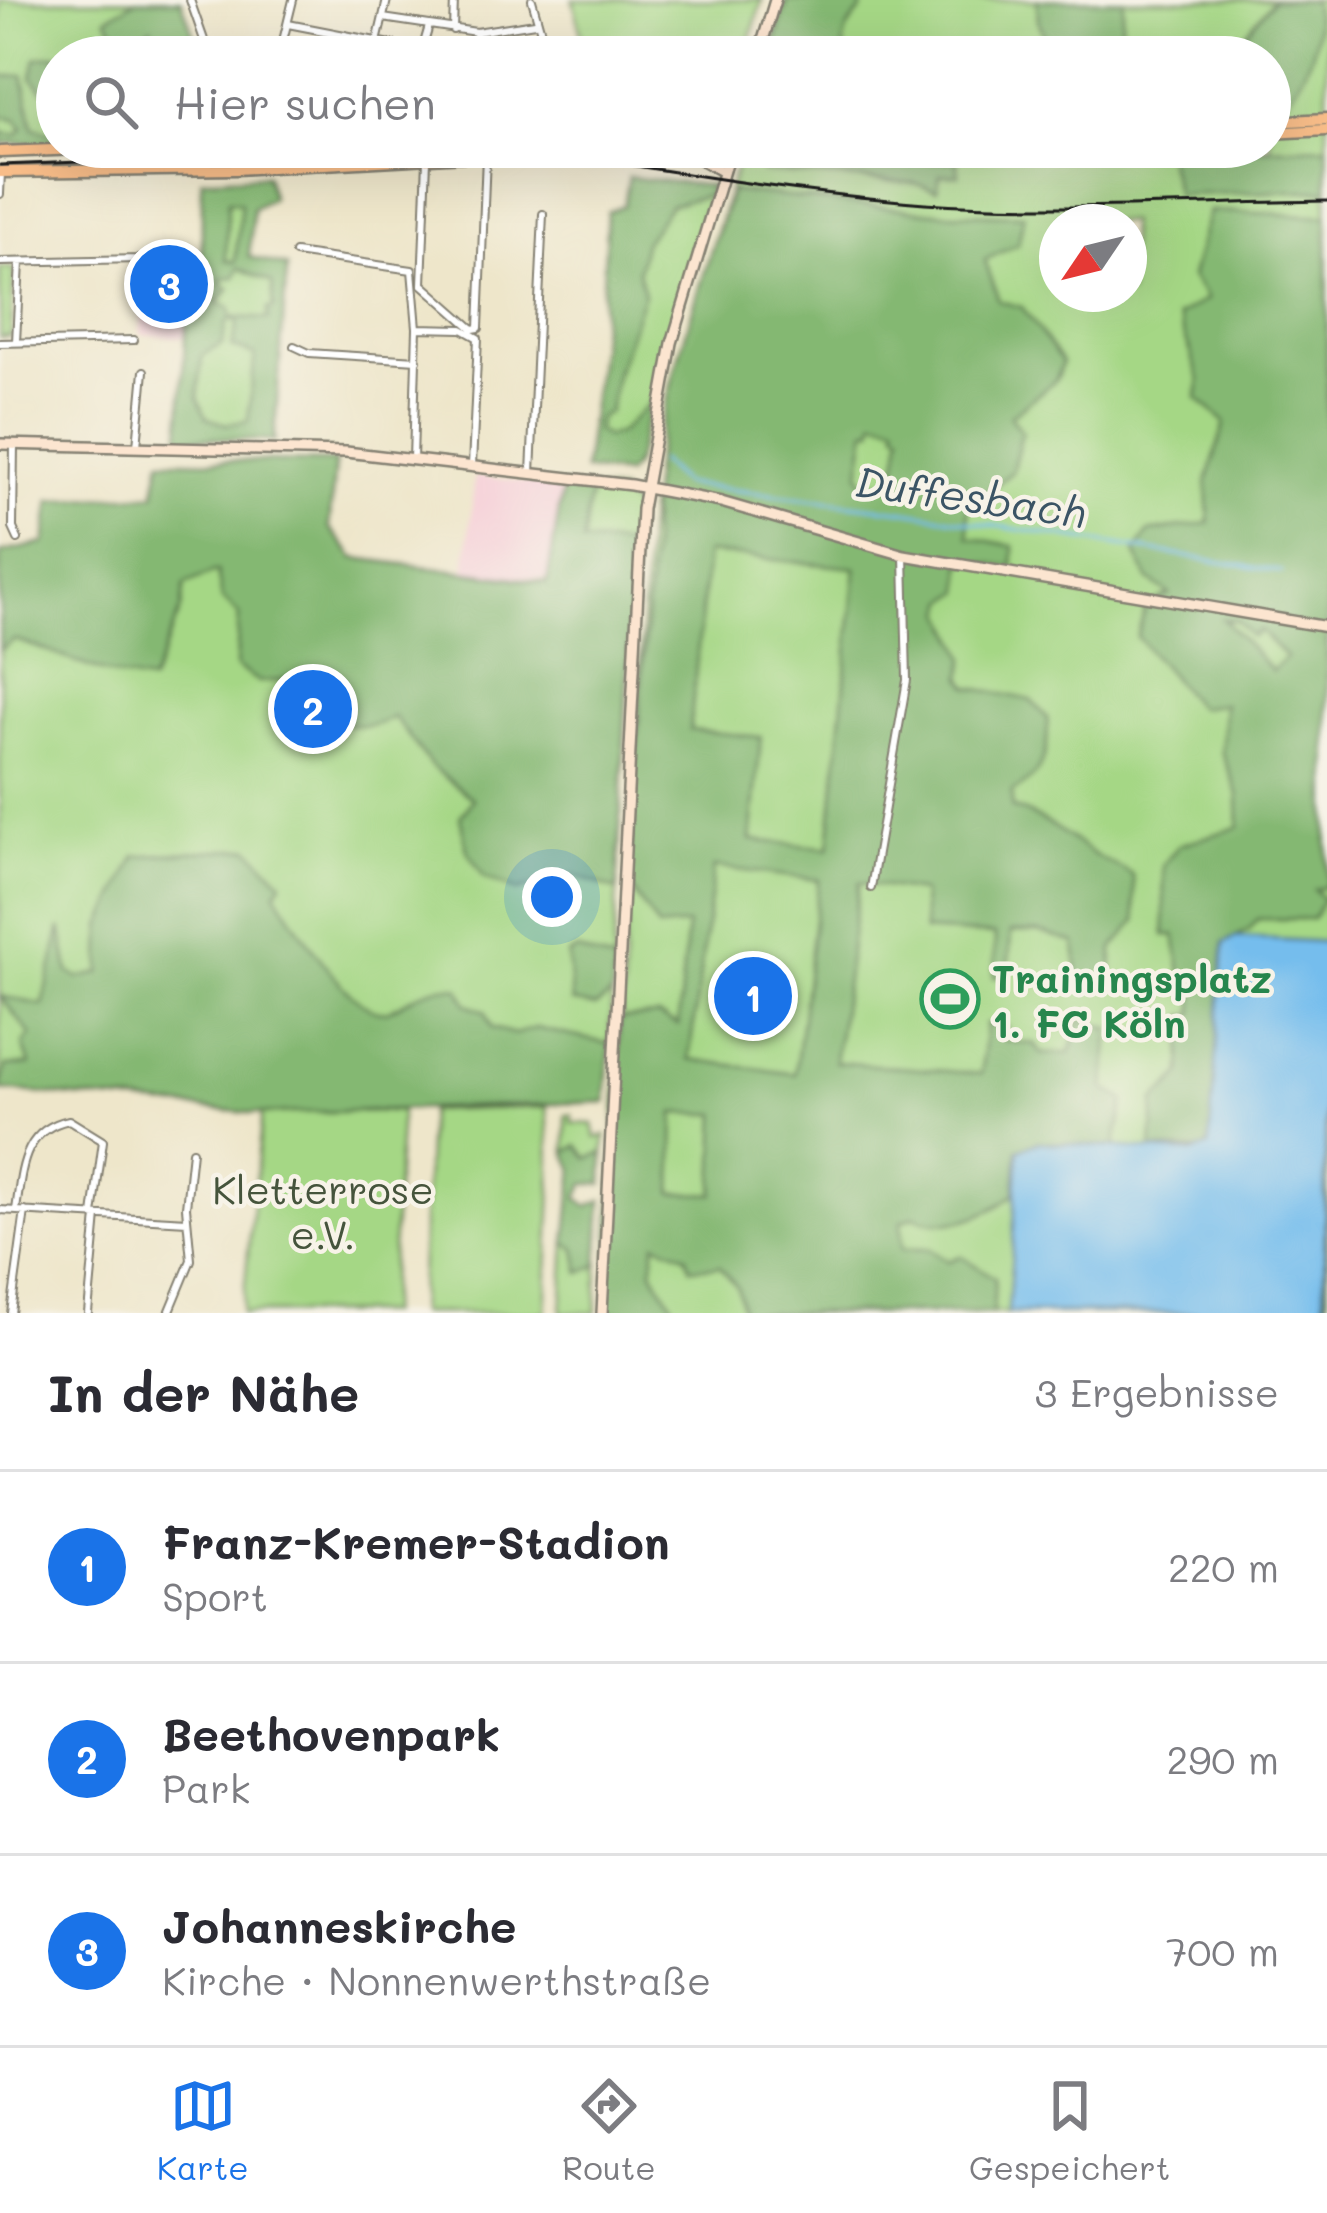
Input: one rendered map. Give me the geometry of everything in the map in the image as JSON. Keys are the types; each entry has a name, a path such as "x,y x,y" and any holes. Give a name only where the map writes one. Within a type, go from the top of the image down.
{"main road":[{"path":"1291,121 1327,119"},
{"path":"1291,132 1327,130"},
{"path":"0,152 36,151"},
{"path":"1,172 245,168"}],"street":[{"path":"190,0 203,36"},
{"path":"284,36 293,0"},
{"path":"379,36 387,0"},
{"path":"453,30 454,0"},
{"path":"532,0 540,36"},
{"path":"764,36 775,0"},
{"path":"383,18 476,32 535,23"},
{"path":"287,25 342,36"},
{"path":"426,36 429,26"},
{"path":"476,32 476,36"},
{"path":"426,168 420,277 425,290 464,324 479,328 484,168"},
{"path":"716,168 723,172"},
{"path":"602,1313 645,488 672,343 724,168"},
{"path":"0,194 1,172"},
{"path":"531,472 543,214"},
{"path":"0,262 140,260 158,254"},
{"path":"295,254 412,270 417,328 413,459"},
{"path":"16,341 20,262"},
{"path":"417,328 462,329 478,338 472,466"},
{"path":"0,343 134,340"},
{"path":"294,346 310,353 417,360"},
{"path":"137,446 144,371"},
{"path":"0,444 413,459 531,472 721,502 904,555 1327,627"},
{"path":"14,444 13,527 18,539"},
{"path":"871,888 907,680 904,555"},
{"path":"10,1313 26,1148 46,1129 69,1120 103,1141 88,1313"},
{"path":"169,1313 188,1274 192,1151"},
{"path":"0,1210 187,1221"}],"shaded area":[{"path":"143,304 188,308 186,338 140,334"},
{"path":"475,476 563,487 548,579 465,572"}],"green space":[{"path":"0,0 181,0 194,36 36,36 36,143 0,143"},
{"path":"136,0 181,0 194,36 153,36 151,28 139,36 116,36 106,18"},
{"path":"573,0 762,0 751,36 581,33"},
{"path":"785,0 1327,0 1327,1313 606,1313 648,511 675,371 736,168 1291,168 1291,36 774,36"},
{"path":"787,0 861,0 862,10 845,36 777,36"},
{"path":"1037,0 1124,0 1121,36 1045,36"},
{"path":"1273,0 1312,0 1314,45 1291,92 1291,36 1244,36"},
{"path":"23,75 36,143 0,143 3,133 17,135 23,128 16,119 0,116 0,77"},
{"path":"1327,146 1327,190 1176,195 1170,168 1291,168 1291,147"},
{"path":"763,168 958,168 959,175 940,175 937,190 914,183 762,172"},
{"path":"266,175 272,198 253,208 249,257 287,267 274,441 180,437 189,264 202,265 202,179"},
{"path":"266,175 272,198 253,208 249,257 287,267 274,441 180,437 189,264 202,265 202,179","holes":["228,201 241,203 235,262 226,260","239,268 272,283 274,308 268,309 268,319 231,317 230,308 217,302 230,289 222,285 223,278 235,277","227,321 238,321 232,347 255,355 248,421 226,424 207,418 198,398 202,356 222,344"]},
{"path":"629,177 711,186 634,465 626,475 584,470 600,345 607,212 624,205"},
{"path":"629,177 711,186 708,195 670,205 644,243 638,271 644,294 616,373 609,412 600,417 596,430 606,437 619,433 652,401 634,465 626,475 584,470 600,345 607,212 624,205"},
{"path":"731,191 943,213 1024,215 1018,244 985,260 999,301 1022,307 1062,362 1056,380 1010,416 1022,432 1012,472 968,508 969,537 1014,546 1013,567 962,564 962,592 948,600 945,612 966,658 963,677 969,687 1031,700 1047,718 1042,762 1012,792 1012,808 1047,823 1133,876 1136,921 1113,949 1112,980 1086,986 1079,980 1075,943 1040,932 1011,932 1008,975 994,977 995,935 924,931 922,892 859,883 835,1062 981,1074 986,1024 1007,1027 1005,1041 1035,1044 1042,1054 1070,1053 1080,1019 1110,1028 1105,1089 1125,1100 1115,1147 1038,1142 1018,1149 1015,1194 1004,1202 954,1222 914,1216 901,1222 902,1249 930,1249 948,1261 961,1256 995,1278 993,1313 743,1313 737,1287 720,1266 691,1268 686,1255 656,1243 652,1270 678,1313 606,1313 620,1019 658,1016 678,1025 687,925 658,928 627,882 655,460 676,366","holes":["875,420 897,424 902,433 894,482 865,483 860,474 867,429 873,429","707,553 856,568 829,848 751,840 761,737 690,730","714,867 819,880 795,1074 689,1059","675,1113 717,1114 714,1194 673,1193"]},
{"path":"1209,211 1327,216 1327,886 1314,890 1323,899 1313,919 1258,919 1249,930 1224,943 1211,1141 1204,1151 1152,1149 1155,1101 1182,1074 1184,1016 1194,1014 1195,993 1184,990 1175,935 1165,935 1163,865 1179,845 1239,827 1238,794 1222,752 1224,704 1198,708 1137,637 1146,606 1169,594 1148,579 1135,552 1149,532 1209,523 1207,482 1225,422 1197,398 1200,380 1178,316 1207,299 1191,277","holes":["1223,619 1237,621 1252,637 1260,631 1286,657 1272,671"]},
{"path":"0,268 14,268 11,336 0,337"},
{"path":"161,460 335,462 329,527 355,558 548,582 563,487 622,492 636,512 606,1102 315,1112 401,1111 388,1313 242,1313 262,1114 0,1090 0,553 45,543 51,501 154,495"},
{"path":"161,460 335,462 329,527 355,558 547,583 563,487 591,488 583,542 633,545 617,891 574,875 517,891 484,877 467,850 460,817 473,799 432,767 394,717 351,725 316,704 297,679 259,682 236,667 239,615 222,598 217,571 185,584 181,609 151,682 99,670 14,640 0,650 0,553 45,543 51,501 155,494"},
{"path":"250,848 282,882 276,892 310,945 360,1002 389,1010 431,989 459,988 467,1004 485,1011 492,1028 515,1034 536,1028 610,1044 606,1102 262,1114 0,1090 6,1066 30,1065 23,1044 31,1035 0,996 43,1005 61,927 69,972 78,978 101,973 102,926 136,856"},
{"path":"578,950 614,963 612,995 595,1007 572,1002 568,955"},
{"name":"Kletterrose e.V.","path":"547,1107 552,1192 546,1313 418,1313 429,1111"},
{"path":"566,1115 572,1115 572,1123 593,1124 596,1138 605,1135 604,1153 588,1158 577,1146 566,1152"},
{"path":"578,1146 588,1158 604,1153 603,1184 585,1184 578,1198 588,1206 602,1200 598,1265 581,1273 576,1249 566,1243 574,1170 566,1152"},
{"path":"566,1243 576,1249 581,1272 598,1265 596,1313 562,1313"}],"water":[{"path":"1236,937 1327,942 1324,1313 1008,1313 1019,1149 1038,1142 1193,1153 1209,1147 1224,943"}],"waterway":[{"name":"Duffesbach","path":"659,461 683,484 898,510 1282,572"}],"tram line":[{"path":"0,165 36,164"},
{"path":"654,168 874,199 975,206 1327,201"}],"place":[{"name":"Johanneskirche","path":"169,284"},
{"name":"Beethovenpark","path":"313,709"},
{"name":"Franz-Kremer-Stadion","path":"753,996"},
{"name":"Trainingsplatz 1. FC Köln","path":"950,999"}]}
